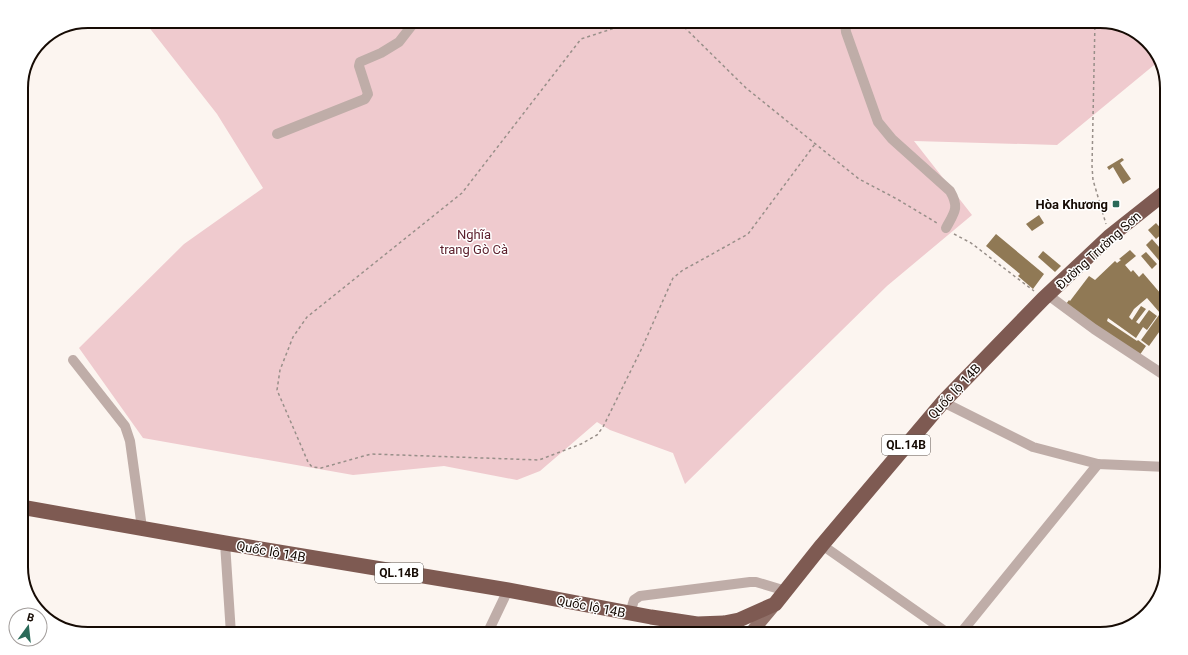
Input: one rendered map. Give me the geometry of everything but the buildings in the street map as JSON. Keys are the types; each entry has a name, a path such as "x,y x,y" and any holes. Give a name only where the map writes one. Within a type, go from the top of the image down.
{"highway":[{"name":"Đường Trường Sơn","path":"1046,297 1109,237 1160,197"},
{"name":"Quốc lộ 14B","path":"709,627 739,620 774,604 942,402 1046,297"},
{"name":"Quốc lộ 14B","path":"28,507 225,543 508,590 630,613 692,627"}],"main road":[{"path":"756,627 774,604"}],"street":[{"path":"277,134 365,99 368,94 359,66 360,62 381,54 399,42 410,28"},
{"path":"845,28 878,122 892,139 950,191 955,199 955,211 946,228"},
{"path":"1046,297 1160,372"},
{"path":"73,360 125,426 130,441 142,528"},
{"path":"942,402 1033,447 1098,464 1160,467"},
{"path":"966,627 1098,464"},
{"path":"225,543 231,627"},
{"path":"822,545 939,627"},
{"path":"630,613 634,600 640,596 756,582 786,591"},
{"path":"490,627 508,590"}],"path":[{"path":"615,28 581,39 462,193 307,317 293,337 280,370 277,390 308,462 312,467 321,468 371,454 540,460 581,444 597,435 603,427 641,350 673,278 683,270 748,234 815,144"},
{"path":"685,28 746,88 859,179 897,199 946,228 1046,297"},
{"path":"1095,28 1092,166 1093,180 1109,237"}],"green space":[{"name":"Nghĩa trang Gò Cà","path":"150,28 1100,28 1116,30 1127,34 1145,48 1155,64 1057,145 914,141 972,215 887,286 685,484 673,453 610,430 597,422 540,471 517,480 444,466 353,475 143,438 79,348 184,244 263,188 217,114"}],"place":[{"name":"Hòa Khương","path":"1116,204"}]}
